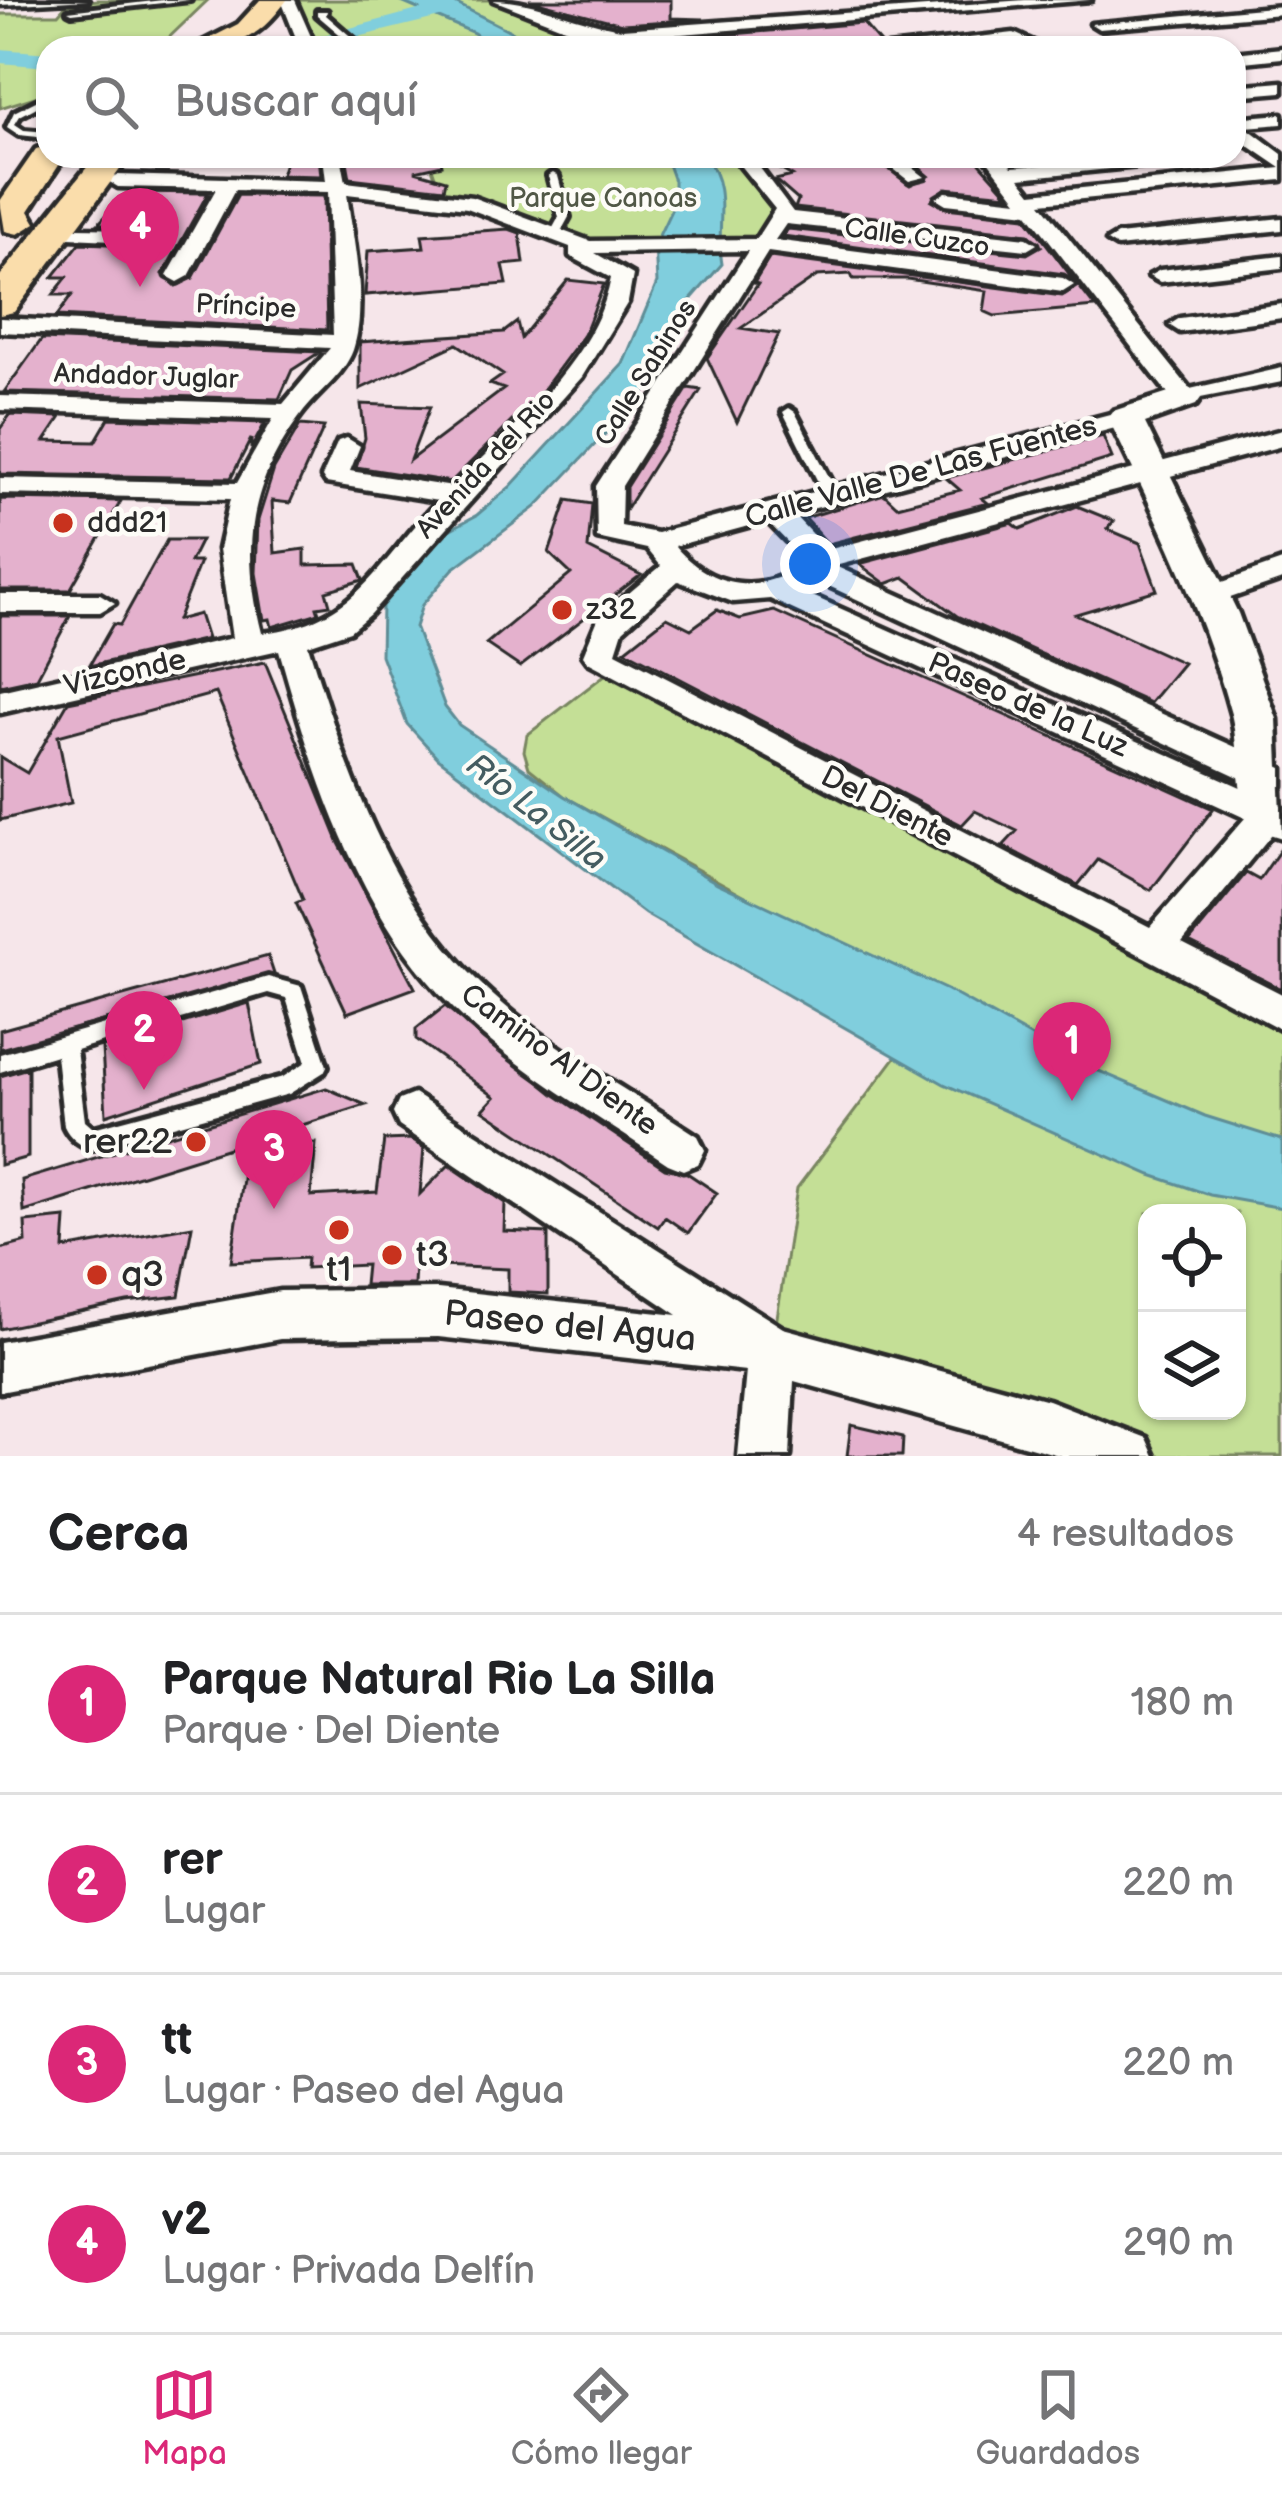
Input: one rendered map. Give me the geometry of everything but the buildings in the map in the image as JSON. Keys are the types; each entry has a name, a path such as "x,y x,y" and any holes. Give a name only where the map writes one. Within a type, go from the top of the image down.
{"highway":[{"path":"181,36 218,0"},
{"path":"214,36 246,0"},
{"path":"233,36 248,30 274,0"},
{"path":"0,303 13,218 41,168"},
{"path":"13,218 65,168"},
{"path":"13,218 104,168"},
{"path":"0,273 109,168"},
{"path":"13,218 76,234 112,168"}],"street":[{"path":"289,0 303,36"},
{"path":"500,0 572,26 622,34 713,21 868,17 1084,0"},
{"path":"852,0 885,36"},
{"path":"0,1 76,6"},
{"path":"1068,1 1117,36"},
{"path":"1100,23 1280,3"},
{"path":"566,4 572,26"},
{"path":"1158,36 1282,26"},
{"path":"1246,57 1282,53"},
{"path":"1246,90 1282,87"},
{"path":"1246,124 1282,119"},
{"path":"1246,132 1272,147 1282,163"},
{"path":"146,168 228,184 338,187 454,200 559,237"},
{"path":"249,644 231,560 231,529 245,491 290,412 332,371 344,342 334,168"},
{"path":"752,168 784,209 780,217 1027,244"},
{"path":"903,168 916,177"},
{"path":"1004,168 1184,398 1282,375"},
{"path":"946,198 1030,203 1282,174"},
{"path":"178,276 228,184"},
{"name":"Calle Sabinos","path":"774,590 748,596 713,591 666,555 607,532 609,486 752,244 780,217"},
{"path":"1117,242 1282,224"},
{"path":"76,234 135,235"},
{"name":"Calle Cuzco","path":"559,237 588,247 752,244 1063,285"},
{"name":"Avenida del Rio","path":"249,644 291,639 343,622 545,407 616,305 622,275 559,237"},
{"path":"1160,277 1282,262"},
{"path":"1180,325 1282,311"},
{"name":"Príncipe","path":"0,326 344,342"},
{"name":"Calle Valle De Las Fuentes","path":"666,555 772,512 1184,398"},
{"name":"Andador Juglar","path":"0,403 290,412"},
{"path":"1125,418 1210,596 1275,784 1157,945"},
{"path":"774,590 819,565 1282,438"},
{"path":"347,446 335,476 457,496"},
{"path":"0,487 245,491"},
{"path":"772,512 809,542 819,565"},
{"name":"Del Diente","path":"666,555 609,626 599,655 1282,1013"},
{"name":"Paseo de la Luz","path":"819,565 1275,784"},
{"path":"1210,596 1282,570"},
{"name":"Paseo de la Luz","path":"774,590 1275,784"},
{"path":"0,603 100,603"},
{"name":"Camino Al Diente","path":"291,639 342,794 408,928 469,998 512,1034 683,1150"},
{"name":"Vizconde","path":"0,702 249,644"},
{"path":"414,1113 772,1350 764,1456"},
{"name":"Paseo del Agua","path":"0,1366 280,1315 439,1313 772,1350 1048,1425 1128,1456"}],"lane":[{"path":"76,6 186,0"},
{"path":"324,13 320,13 342,36"},
{"path":"13,130 10,125 17,114 36,104"},
{"path":"0,135 13,130 36,133"},
{"path":"553,176 564,217 559,237"},
{"path":"789,412 832,496"},
{"path":"0,1064 65,1044 268,985 294,992 317,1066 289,1085 90,1139 75,1126 65,1044"}],"green space":[{"path":"208,0 170,36 36,36 36,97 0,108 0,14 58,14 67,4"},
{"path":"293,0 495,0 578,36 310,36"},
{"name":"Parque Canoas","path":"432,168 764,168 778,210 759,239 600,243 440,191"},
{"path":"615,667 1282,1015 1282,1456 1128,1456 772,1350 797,1188 946,990 785,918 564,796 529,768 524,751 527,735"}],"water":[{"path":"397,0 449,0 520,36 474,33"},
{"name":"Río La Silla","path":"669,168 713,169 720,195 722,264 688,303 658,378 536,507 453,569 422,605 415,627 445,707 459,725 564,796 717,883 947,990 1075,1061 1205,1116 1282,1140 1282,1208 1210,1195 1151,1175 944,1084 645,914 438,758 407,724 381,655 382,606 436,537 477,515 510,487 623,364 657,283 655,244 674,204"}],"waterway":[{"path":"348,33 444,9"},
{"path":"0,56 36,59"}],"place":[{"name":"v2","path":"140,287"},
{"name":"ddd21","path":"63,523"},
{"name":"z32","path":"562,610"},
{"name":"rer","path":"144,1090"},
{"name":"Parque Natural Rio La Silla","path":"1072,1101"},
{"name":"rer22","path":"196,1142"},
{"name":"tt","path":"274,1209"},
{"name":"t1","path":"339,1230"},
{"name":"t3","path":"392,1255"},
{"name":"q3","path":"97,1275"}]}
